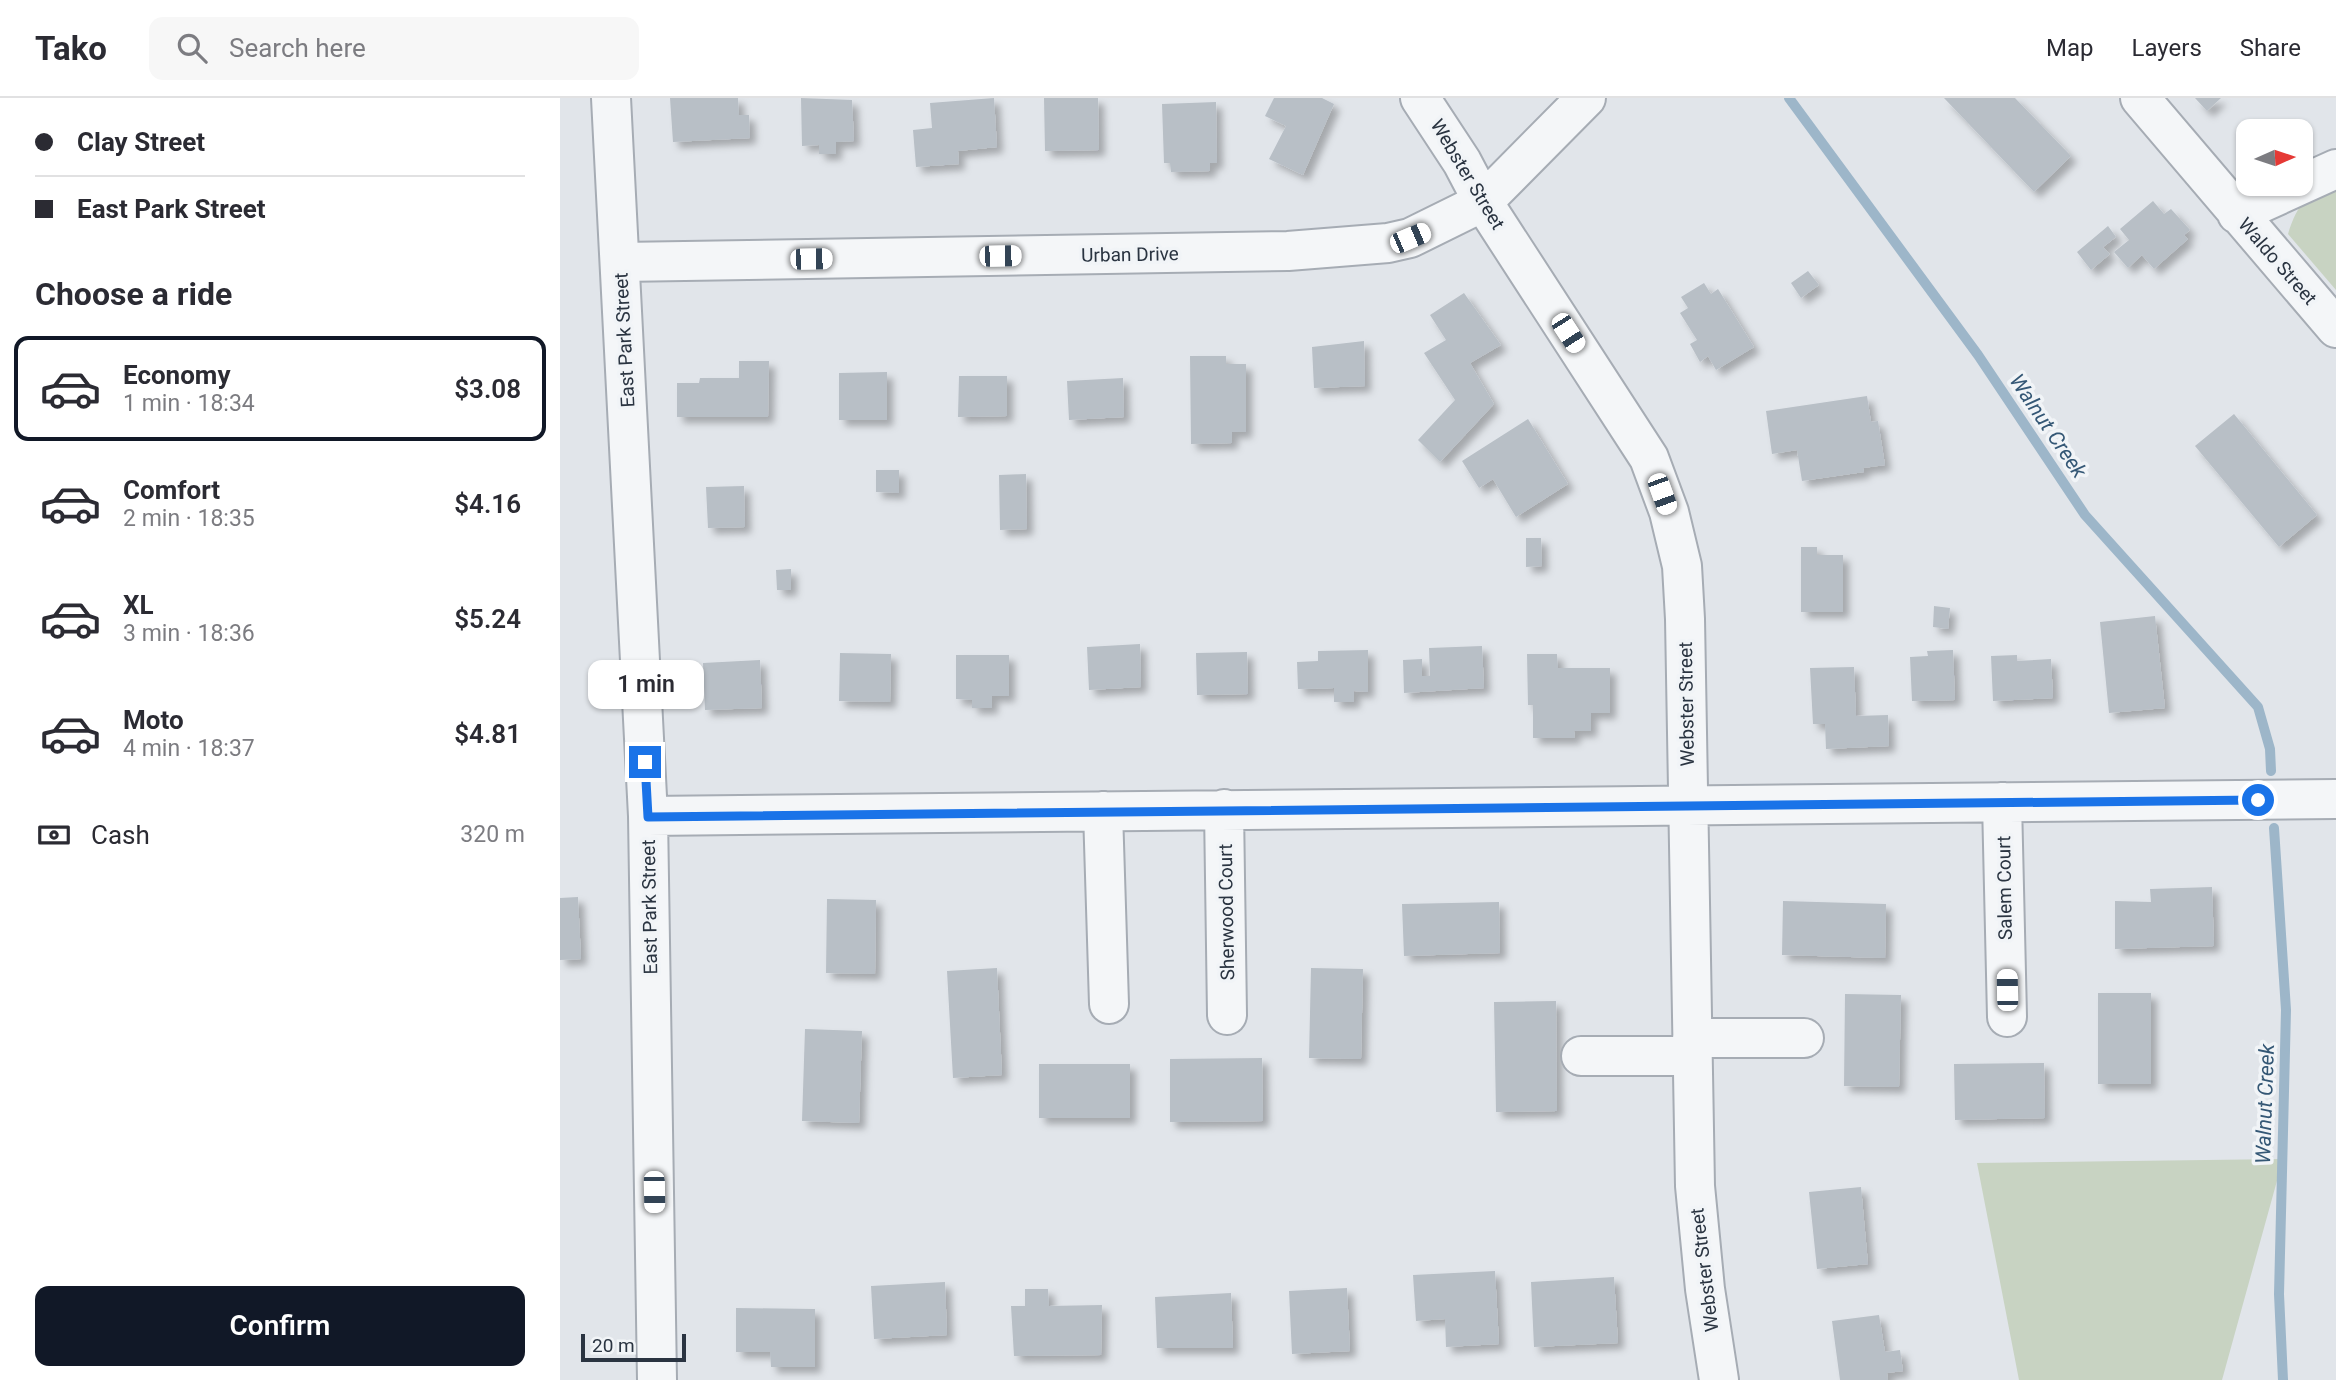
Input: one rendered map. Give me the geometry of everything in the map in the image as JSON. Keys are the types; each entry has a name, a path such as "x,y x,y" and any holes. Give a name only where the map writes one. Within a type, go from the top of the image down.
{"street":[{"name":"East Park Street","path":"611,98 648,817 657,1380"},
{"name":"Webster Street","path":"1420,98 1462,162 1483,202 1649,458 1669,512 1682,566 1695,1186 1705,1289 1719,1380"},
{"name":"Urban Drive","path":"621,262 1287,251 1388,243 1410,238 1483,202 1586,98"},
{"name":"Waldo Street","path":"2140,98 2336,328"},
{"path":"2237,214 2336,169"},
{"path":"648,817 1224,808 1688,807 2336,799"},
{"name":"Salem Court","path":"2002,802 2007,1017"},
{"name":"Sherwood Court","path":"1224,808 1227,1015"},
{"path":"1103,811 1109,1004"},
{"path":"1581,1056 1804,1038"}],"green space":[{"path":"2336,181 2336,290 2288,234 2300,207 2318,191"},
{"path":"2283,1159 2222,1380 2019,1380 1977,1163"}],"building":[{"path":"670,98 738,98 739,115 749,115 750,138 673,142"},
{"path":"801,98 852,100 854,141 836,142 836,154 819,154 819,145 802,146"},
{"path":"994,98 997,147 958,151 959,164 916,167 913,130 932,128 930,103"},
{"path":"1044,98 1098,98 1099,150 1045,151"},
{"path":"1274,98 1322,98 1334,104 1303,175 1269,159 1286,126 1265,116"},
{"path":"1944,98 2015,98 2071,156 2034,192"},
{"path":"2195,98 2221,98 2207,111"},
{"path":"1216,102 1217,163 1210,163 1210,171 1171,172 1170,163 1164,163 1162,104"},
{"path":"2153,201 2164,214 2171,209 2190,230 2184,235 2188,239 2154,269 2142,255 2128,268 2114,252 2129,240 2120,229"},
{"path":"2108,226 2116,237 2103,247 2110,254 2091,270 2077,252"},
{"path":"1808,271 1819,285 1801,298 1791,283"},
{"path":"1704,283 1711,294 1718,289 1754,347 1716,370 1708,356 1700,362 1690,344 1697,340 1680,313 1688,308 1681,297"},
{"path":"1464,293 1501,345 1470,363 1494,404 1440,462 1418,440 1455,400 1424,353 1446,340 1430,315"},
{"path":"1364,341 1365,386 1314,388 1312,347"},
{"path":"1190,356 1226,356 1226,364 1246,364 1246,432 1232,432 1232,443 1191,444"},
{"path":"739,361 769,361 768,417 677,417 677,383 699,383 700,378 739,378"},
{"path":"887,372 887,420 839,420 839,373"},
{"path":"959,376 1007,376 1007,416 958,417"},
{"path":"1123,378 1124,417 1069,420 1067,381"},
{"path":"1867,396 1871,422 1878,421 1885,465 1863,468 1864,472 1802,481 1797,450 1772,454 1766,411"},
{"path":"2234,414 2317,515 2279,547 2195,446"},
{"path":"1528,419 1568,484 1516,517 1493,479 1479,488 1462,461"},
{"path":"876,470 899,470 899,493 876,492"},
{"path":"1026,474 1027,529 1000,530 999,475"},
{"path":"744,486 745,527 708,528 706,487"},
{"path":"1526,538 1541,538 1542,566 1526,567"},
{"path":"1801,547 1817,547 1817,555 1843,555 1843,612 1801,612"},
{"path":"791,569 791,590 777,590 776,570"},
{"path":"1934,606 1950,608 1948,629 1933,627"},
{"path":"2155,616 2165,708 2109,713 2100,622"},
{"path":"1140,644 1141,687 1089,690 1087,647"},
{"path":"1482,646 1484,688 1404,693 1403,660 1422,659 1422,676 1430,676 1429,648"},
{"path":"1368,650 1368,692 1354,691 1354,702 1334,702 1334,688 1298,689 1297,662 1318,661 1318,651"},
{"path":"1953,650 1955,700 1912,701 1910,657 1928,656 1927,651"},
{"path":"1247,652 1248,694 1197,695 1196,653"},
{"path":"840,653 891,654 890,702 839,701"},
{"path":"1527,654 1557,654 1558,668 1610,668 1610,713 1591,713 1591,731 1574,731 1575,738 1533,738 1533,705 1528,705"},
{"path":"956,655 1009,655 1009,696 992,696 992,708 972,708 972,700 956,699"},
{"path":"2017,655 2017,661 2051,659 2053,698 1993,701 1991,656"},
{"path":"760,660 762,708 705,710 703,663"},
{"path":"1854,667 1856,716 1888,715 1889,746 1826,749 1825,724 1813,724 1810,668"},
{"path":"2212,887 2214,946 2115,949 2115,901 2151,902 2150,889"},
{"path":"578,897 581,959 560,960 560,898"},
{"path":"827,899 876,900 875,974 826,973"},
{"path":"1783,901 1886,904 1885,958 1782,955"},
{"path":"1499,902 1500,953 1404,956 1402,904"},
{"path":"997,968 1002,1075 953,1078 947,971"},
{"path":"1311,968 1363,969 1361,1059 1309,1058"},
{"path":"2098,993 2151,993 2151,1084 2098,1084"},
{"path":"1845,994 1901,995 1899,1087 1844,1086"},
{"path":"1556,1001 1557,1111 1496,1112 1494,1002"},
{"path":"805,1029 862,1031 859,1123 802,1121"},
{"path":"1262,1058 1263,1121 1170,1122 1170,1059"},
{"path":"2044,1063 2045,1118 1955,1120 1954,1064"},
{"path":"1039,1064 1130,1064 1130,1118 1039,1118"},
{"path":"1861,1187 1868,1264 1817,1269 1809,1192"},
{"path":"1495,1271 1499,1344 1446,1347 1445,1319 1416,1321 1413,1275"},
{"path":"1614,1277 1618,1343 1534,1347 1531,1282"},
{"path":"945,1282 947,1335 874,1339 871,1286"},
{"path":"1347,1288 1350,1351 1292,1354 1289,1291"},
{"path":"1025,1289 1048,1289 1049,1306 1102,1305 1101,1355 1014,1356 1011,1306 1025,1306"},
{"path":"1231,1293 1233,1348 1157,1348 1155,1297"},
{"path":"736,1308 815,1309 815,1367 771,1367 770,1352 736,1352"},
{"path":"1879,1315 1885,1352 1900,1350 1903,1371 1887,1373 1888,1380 1840,1380 1832,1321"}],"waterway":[{"name":"Walnut Creek","path":"1789,98 1978,355 2085,515 2258,707 2270,749 2271,771"},
{"name":"Walnut Creek","path":"2274,828 2286,1010 2279,1294 2283,1380"}],"route":[{"path":"645,762 648,817 1224,808 1688,807 2258,800"}]}
